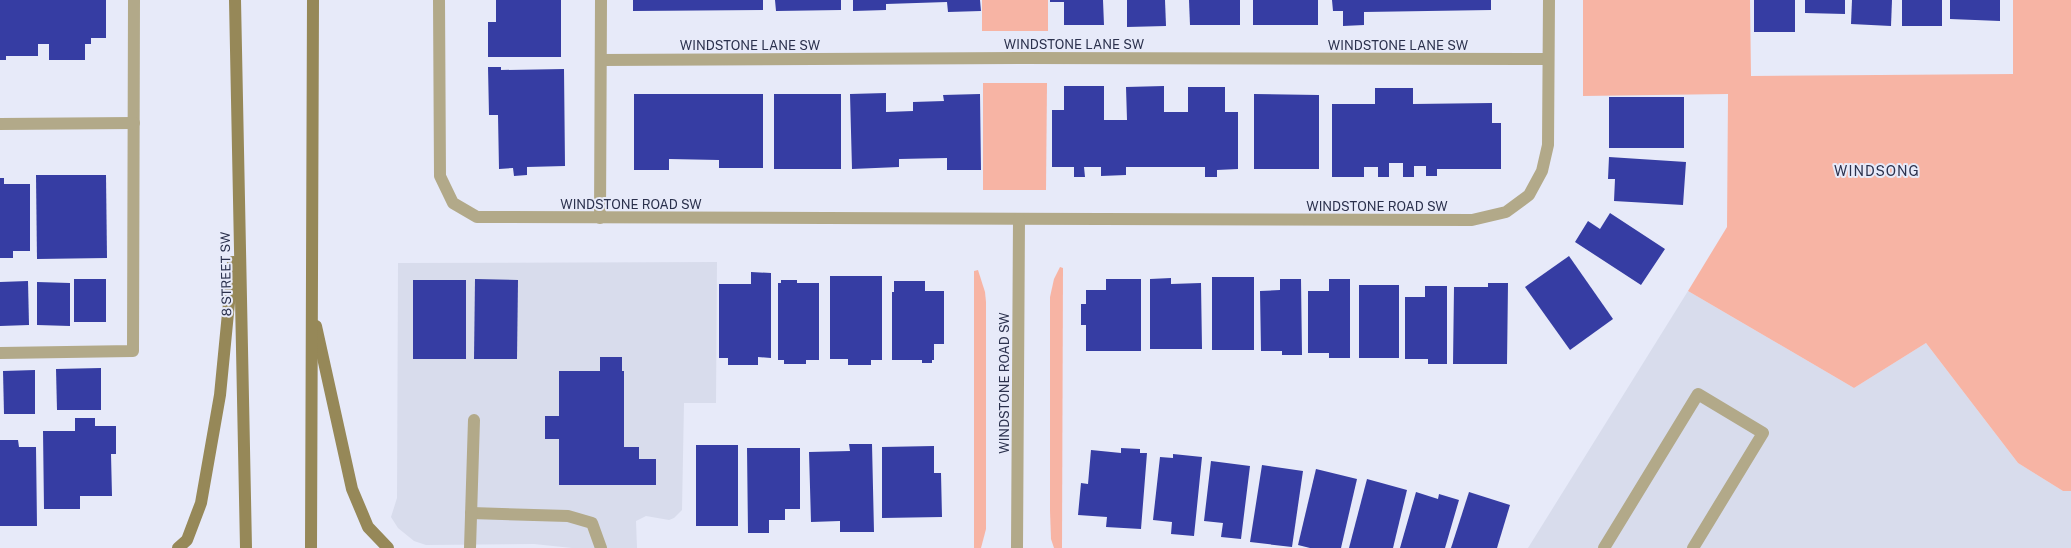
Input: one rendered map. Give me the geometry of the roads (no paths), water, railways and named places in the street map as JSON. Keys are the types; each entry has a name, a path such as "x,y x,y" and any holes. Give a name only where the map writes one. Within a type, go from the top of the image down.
{"main road":[{"name":"8 STREET SW","path":"235,0 246,548"},
{"path":"311,548 313,0"},
{"path":"178,548 187,540 201,503 220,395 239,209"},
{"path":"311,303 352,489 368,527 388,548"}],"street":[{"path":"0,353 133,351 134,0"},
{"name":"WINDSTONE ROAD SW","path":"439,0 440,176 453,203 477,217 1472,220 1506,212 1529,195 1542,171 1548,145 1549,0"},
{"path":"600,218 601,0"},
{"name":"WINDSTONE LANE SW","path":"601,60 1013,58 1548,59"},
{"path":"0,124 134,123"},
{"name":"WINDSTONE ROAD SW","path":"1017,548 1019,219"},
{"path":"1604,548 1698,394 1763,433 1693,548"},
{"path":"470,548 474,420"},
{"path":"471,513 568,516 592,523 601,548"}],"district":[{"name":"WINDSONG","path":"1877,171"}]}
